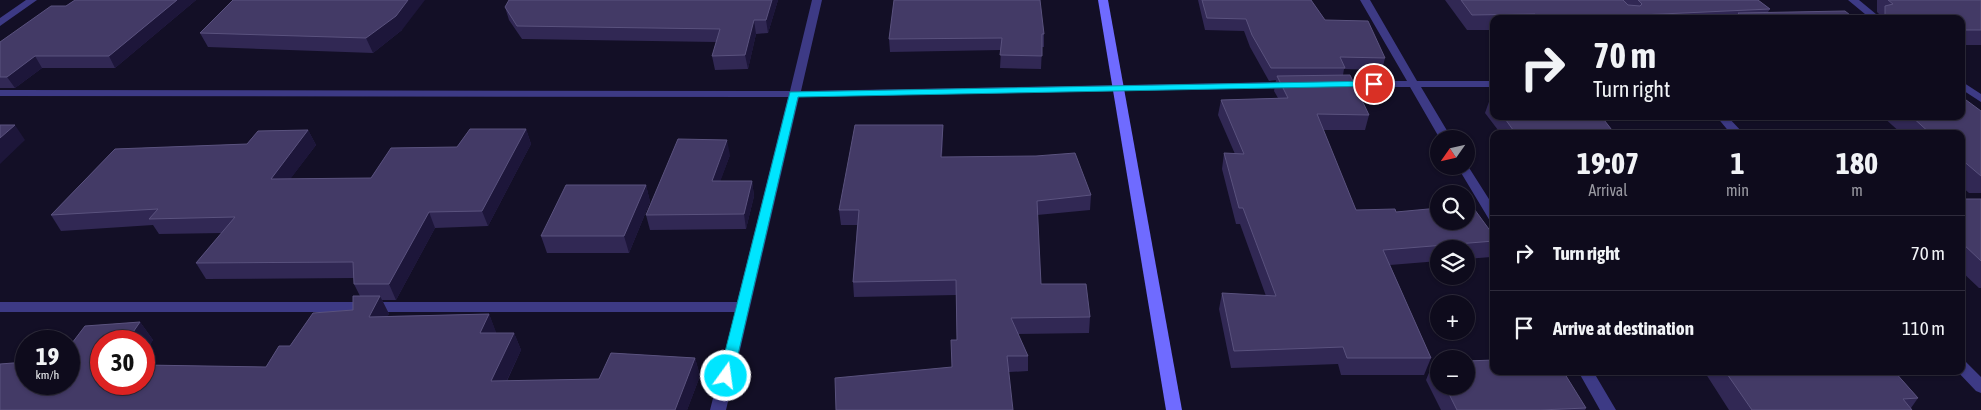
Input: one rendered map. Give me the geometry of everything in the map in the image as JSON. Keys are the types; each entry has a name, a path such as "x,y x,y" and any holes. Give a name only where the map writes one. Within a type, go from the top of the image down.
{"street":[{"path":"0,23 32,0"},
{"path":"718,410 817,0"},
{"path":"1103,0 1174,410"},
{"path":"1365,0 1441,130"},
{"path":"1854,0 1873,15"},
{"path":"1325,84 1490,84"},
{"path":"0,93 794,94 1305,85"},
{"path":"1968,89 1981,99"},
{"path":"1725,120 1734,130"},
{"path":"1468,175 1490,211"},
{"path":"0,307 743,307"},
{"path":"1965,370 1981,387"},
{"path":"1587,375 1608,410"}],"building":[{"path":"75,0 177,0 109,56 35,56 7,77 0,77 0,42 51,6 66,6"},
{"path":"233,0 408,0 396,16 366,38 200,33"},
{"path":"509,0 772,0 766,20 754,20 745,55 712,56 720,29 517,26 505,7"},
{"path":"894,0 1040,0 1044,34 1042,34 1042,56 1000,55 1002,38 889,39"},
{"path":"1202,0 1311,0 1325,20 1368,21 1385,58 1340,57 1345,68 1271,68 1252,35 1246,19 1207,18"},
{"path":"1461,0 1623,0 1628,5 1640,6 1642,4 1638,0 1758,0 1770,9 1640,15 1472,15"},
{"path":"1888,0 1981,0 1981,30 1965,30 1965,15 1885,15 1885,6 1893,4"},
{"path":"1845,11 1850,15 1740,15 1738,13"},
{"path":"1350,75 1369,115 1317,114 1356,210 1395,209 1396,212 1430,209 1430,230 1475,230 1475,210 1490,231 1490,241 1475,243 1475,240 1430,240 1430,246 1383,250 1430,358 1347,358 1343,347 1234,351 1222,293 1276,296 1243,208 1239,208 1224,153 1244,154 1221,100 1288,98 1277,76"},
{"path":"1965,99 1981,111 1981,176 1965,162 1965,130 1927,130 1915,120 1965,120"},
{"path":"1506,120 1604,120 1612,130 1513,130"},
{"path":"0,125 15,125 0,138"},
{"path":"855,125 943,125 941,157 1036,156 1075,153 1091,195 1037,201 1041,284 1086,284 1090,317 1011,318 1028,356 1007,356 1013,410 836,410 835,378 952,367 951,340 957,340 956,280 853,282 859,210 839,210"},
{"path":"470,129 526,129 482,211 429,212 389,284 354,284 353,262 196,263 235,217 149,219 158,209 51,215 115,149 247,144 258,131 308,130 271,179 371,178 391,148 457,147"},
{"path":"678,139 727,140 712,181 752,181 744,214 646,215"},
{"path":"566,185 646,185 624,236 541,236"},
{"path":"1965,199 1981,199 1981,261 1965,246"},
{"path":"353,296 380,296 369,317 489,314 480,333 514,333 491,381 599,379 611,353 695,358 675,410 0,410 0,364 15,363 15,395 80,395 80,333 85,326 140,322 135,330 90,330 90,395 155,395 155,365 266,367 279,346 290,346 313,313 353,310"},
{"path":"1490,360 1490,375 1565,375 1586,408 1540,410 1457,410 1450,395 1475,395 1475,361"},
{"path":"1728,375 1898,375 1918,398 1903,399 1912,410 1752,410"}],"route":[{"path":"726,376 794,94 1374,84"}]}
